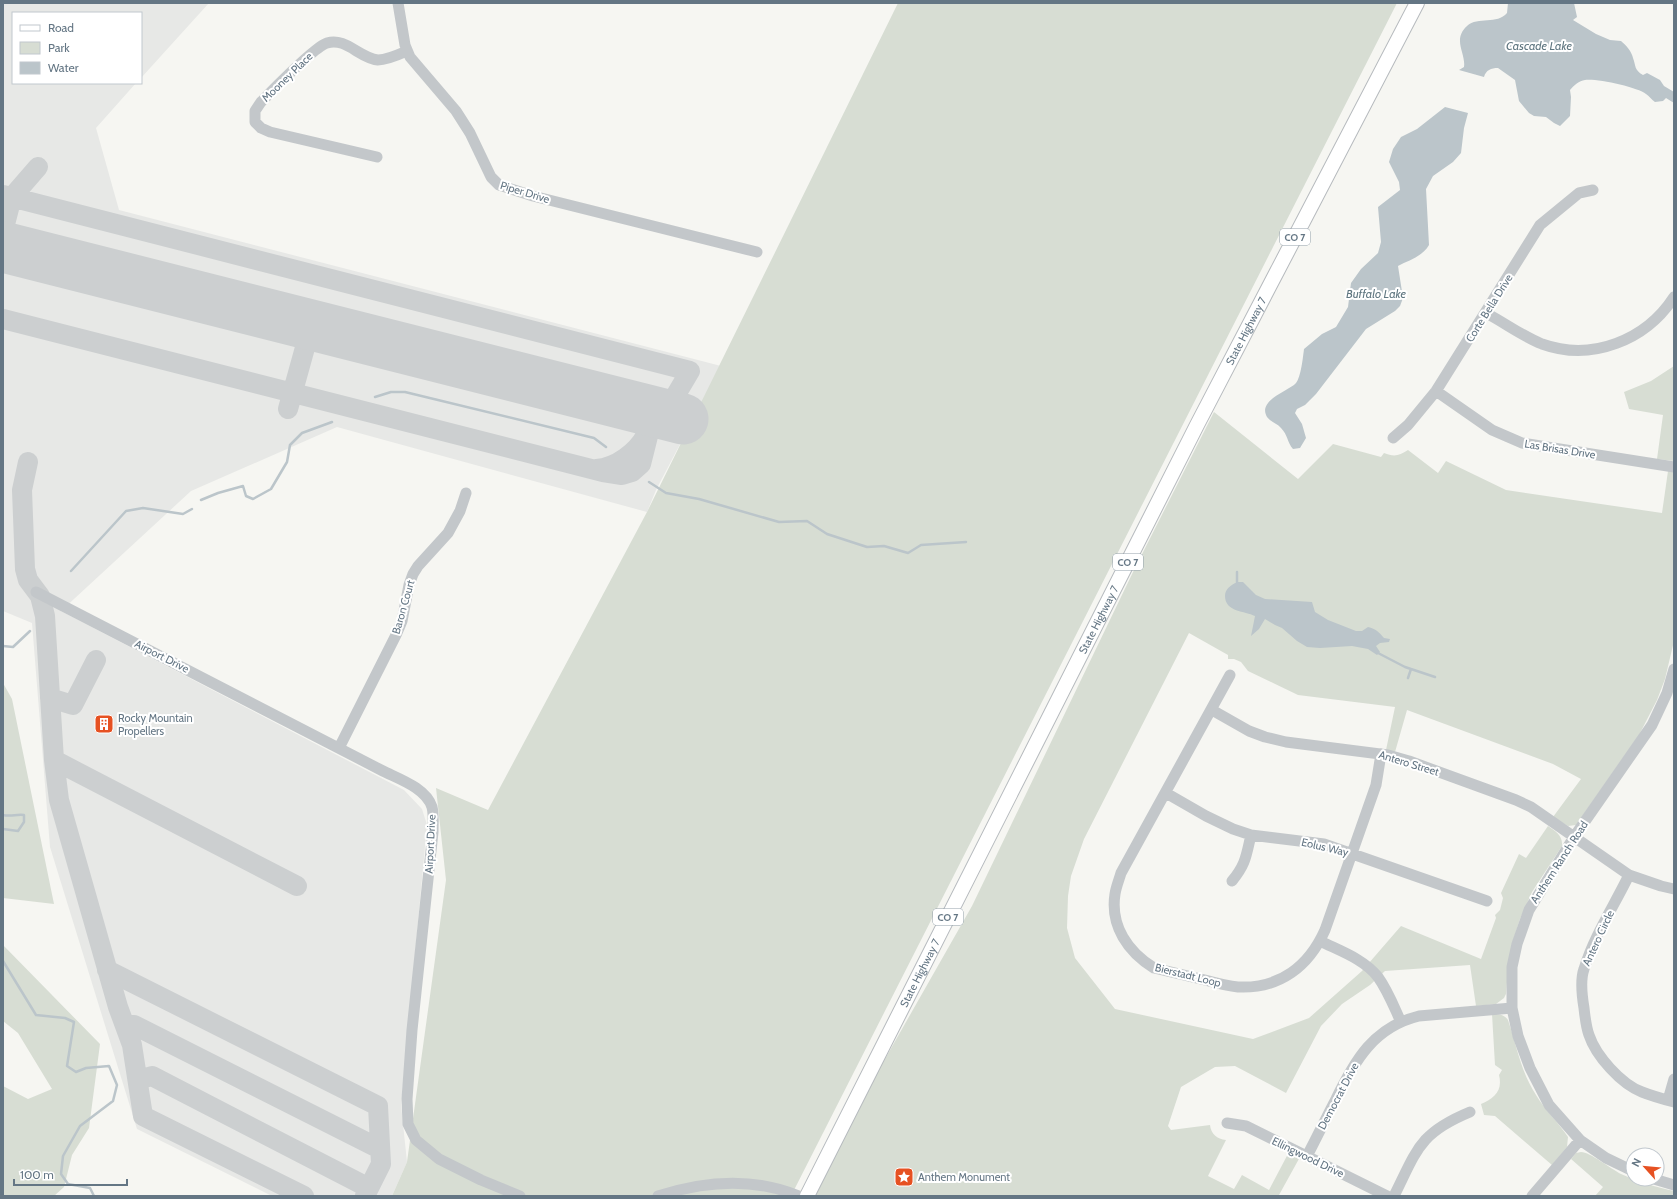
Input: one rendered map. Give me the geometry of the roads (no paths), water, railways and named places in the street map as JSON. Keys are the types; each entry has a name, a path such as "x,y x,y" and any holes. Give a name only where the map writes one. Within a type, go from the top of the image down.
{"main road":[{"name":"State Highway 7","path":"807,1196 1197,425 1417,3"}],"street":[{"name":"Piper Drive","path":"398,3 407,51 427,79 456,111 470,133 491,177 499,185 533,196 757,252"},
{"name":"Mooney Place","path":"377,157 332,148 270,132 261,128 255,122 255,111 261,102 315,50 326,43 342,43 376,60 389,58 407,51"},
{"name":"Corte Bella Drive","path":"1393,438 1408,425 1436,391 1540,225 1579,193 1593,190"},
{"path":"1486,313 1524,335 1544,344 1568,349 1592,349 1617,344 1642,331 1663,313 1674,297"},
{"name":"Las Brisas Drive","path":"1436,391 1492,430 1522,443 1674,467"},
{"name":"Baron Court","path":"339,748 402,621 409,585 413,574 418,566 448,533 460,511 466,493"},
{"name":"Airport Drive","path":"36,592 418,789 427,798 432,807 433,832 417,980 407,1100 408,1124 416,1140 439,1159 481,1180 520,1196"},
{"name":"Anthem Ranch Road","path":"1625,1167 1606,1158 1580,1140 1549,1105 1533,1074 1518,1036 1512,1008 1512,967 1517,944 1528,910 1574,837 1652,725 1667,693 1674,669"},
{"name":"Bierstadt Loop","path":"1230,675 1121,873 1115,893 1114,911 1121,936 1142,960 1154,968 1238,987 1264,985 1289,974 1305,962 1320,941 1376,785 1381,754"},
{"name":"Antero Street","path":"1212,710 1249,732 1265,737 1322,747 1381,754 1409,761 1516,800 1531,807 1574,837"},
{"name":"Eolus Way","path":"1166,793 1233,829 1251,835 1324,844 1487,900"},
{"path":"1232,881 1242,869 1251,835"},
{"path":"1574,837 1629,875 1674,889"},
{"name":"Antero Circle","path":"1629,875 1588,955 1583,971 1582,987 1585,1018 1589,1035 1596,1049 1614,1073 1641,1092 1671,1101"},
{"path":"1320,941 1355,959 1371,970 1383,985 1401,1022"},
{"name":"Democrat Drive","path":"1307,1156 1351,1069 1359,1056 1377,1037 1407,1019 1436,1014 1512,1008"},
{"path":"1671,1101 1674,1079"},
{"path":"1394,1196 1418,1147 1425,1139 1433,1131 1470,1112"},
{"name":"Ellingwood Drive","path":"1227,1123 1246,1126 1387,1196"},
{"path":"1532,1196 1580,1140"},
{"path":"658,1196 700,1185 731,1183 769,1186 799,1196"}],"water":[{"name":"Cascade Lake","path":"1508,3 1574,3 1577,17 1573,20 1596,34 1610,40 1621,41 1631,53 1638,71 1643,75 1647,73 1660,80 1664,86 1674,92 1674,103 1666,98 1663,101 1655,102 1641,91 1626,86 1598,80 1585,80 1573,86 1570,90 1570,116 1560,126 1546,117 1534,116 1529,113 1519,101 1515,80 1498,68 1489,70 1484,77 1459,70 1464,67 1460,41 1460,36 1463,31 1467,26 1476,21 1493,20 1503,17 1507,13"},
{"name":"Buffalo Lake","path":"1445,107 1468,113 1464,128 1461,153 1453,162 1433,176 1426,189 1429,245 1419,255 1398,266 1403,298 1400,306 1395,311 1366,329 1316,394 1305,405 1297,409 1295,413 1302,424 1306,438 1300,448 1293,449 1279,426 1267,417 1265,411 1266,406 1275,397 1296,383 1300,372 1304,349 1322,334 1336,327 1348,307 1351,283 1361,269 1378,253 1381,242 1378,207 1400,190 1399,182 1389,162 1393,149 1401,137 1417,129"},
{"path":"1237,582 1243,582 1256,595 1265,599 1312,602 1315,612 1328,620 1356,631 1362,631 1368,627 1371,628 1377,631 1384,638 1390,639 1389,642 1380,643 1376,646 1380,652 1377,655 1368,649 1352,646 1320,648 1307,647 1297,641 1282,628 1265,619 1259,629 1251,636 1255,616 1232,608 1226,601 1225,596 1227,589"}],"waterway":[{"path":"375,397 391,392 405,392 594,438 606,447"},
{"path":"201,500 218,493 243,486 246,496 253,499 271,489 287,462 290,445 302,433 332,422"},
{"path":"649,482 666,493 699,499 779,522 807,521 827,534 867,547 884,546 908,553 921,545 966,542"},
{"path":"71,571 126,511 143,508 183,514 192,509"},
{"path":"1237,572 1237,582"},
{"path":"3,646 13,647 30,631"},
{"path":"1378,653 1405,667 1435,677"},
{"path":"1408,678 1411,669"},
{"path":"3,815 24,815 24,822 18,831 3,829"},
{"path":"3,961 36,1015 65,1018 74,1022 67,1066 76,1072 86,1068 109,1066 117,1085 113,1101 80,1126 63,1156 61,1174 68,1184 90,1188 94,1196"}],"place":[{"name":"Rocky Mountain Propellers","path":"104,724"},
{"name":"Anthem Monument","path":"904,1177"}]}
